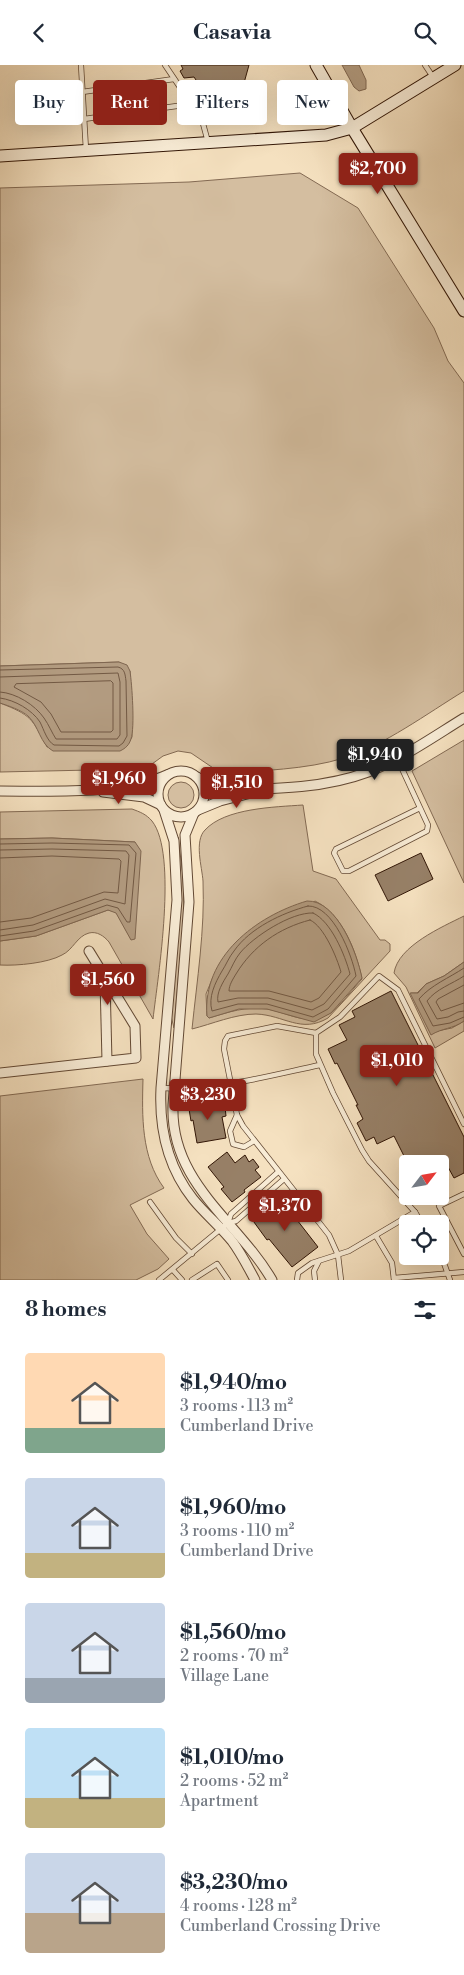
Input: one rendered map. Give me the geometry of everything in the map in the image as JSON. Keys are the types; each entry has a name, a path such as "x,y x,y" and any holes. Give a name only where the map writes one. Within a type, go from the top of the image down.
{"street":[{"path":"316,65 352,128 464,311"},
{"path":"0,156 326,135 352,128 455,65"},
{"path":"0,791 81,790 133,785 184,771 198,777 212,787 224,791 315,785 367,772 396,758 464,718"},
{"path":"169,774 160,786 158,799 169,814 181,817 222,801 268,789"},
{"path":"198,777 205,792 202,804 185,835 189,902 174,1089 174,1127 183,1159 194,1181 224,1226 255,1280"},
{"path":"81,790 144,797 163,807 174,841 177,900 161,1088 162,1130 176,1173 192,1199 249,1246 272,1280"},
{"path":"0,1073 136,1058 135,1026 89,951"},
{"path":"105,979 108,1061"}],"lane":[{"path":"81,65 82,80"},
{"path":"165,65 177,83"},
{"path":"426,65 433,78"},
{"path":"83,92 174,79"},
{"path":"83,106 86,150"},
{"path":"84,119 177,106"},
{"path":"203,125 208,143"},
{"path":"396,758 420,808 428,825 427,831 349,871 343,871 334,853 336,849 420,808"},
{"path":"341,1280 338,1255 328,1235 254,1141 237,1115 224,1049 228,1036 277,1026 316,1033 340,1017 379,976 398,990 464,1124"},
{"path":"316,1033 315,1050 320,1065 369,1161 399,1193"},
{"path":"161,1088 190,1089 231,1083 320,1065"},
{"path":"237,1115 230,1131 233,1144 244,1147 254,1141"},
{"path":"159,1280 224,1226 231,1215 278,1172"},
{"path":"224,1226 236,1221 284,1179"},
{"path":"464,1193 439,1206 464,1254"},
{"path":"150,1202 163,1222 192,1254"},
{"path":"409,1205 417,1215"},
{"path":"297,1280 300,1270 319,1261 349,1251 415,1212"},
{"path":"376,1236 392,1263 394,1279 464,1272"},
{"path":"315,1280 314,1271 319,1261"},
{"path":"192,1280 217,1264 228,1280"},
{"path":"445,1265 450,1280"},
{"path":"173,1270 182,1280"}],"shaded area":[{"path":"300,173 358,208 434,328 448,361 464,383 464,691 374,746 344,758 314,765 222,774 191,753 178,751 137,769 0,772 0,703 30,719 47,747 126,747 132,737 130,671 119,662 0,666 0,188 189,182"},
{"path":"464,740 464,883 412,771"},
{"path":"181,782 190,786 194,795 190,804 181,808 172,804 168,795 172,786"},
{"path":"303,805 313,871 336,879 380,940 385,940 390,944 390,951 328,1018 318,1022 301,1024 266,1015 248,1014 192,1029 203,918 203,881 199,847 202,835 214,823 237,813 265,808","holes":["315,901 325,907 340,924 352,945 362,979 338,1007 330,1013 314,1019 298,1018 259,1008 238,1010 209,1018 207,1016 206,994 213,977"]},
{"path":"132,809 145,815 152,821 160,837 164,860 165,887 162,946 153,1019 109,942 98,933 85,935 66,953 56,958 32,963 0,965 0,941 36,936 108,910 116,912 131,939 135,842 52,838 0,839 0,812"},
{"path":"178,837 183,876 184,912 174,1028 171,1016 181,894"},
{"path":"464,916 464,962 444,976 426,984 417,993 411,993 437,1031 452,1028 464,1021 464,1031 435,1048 406,987 394,973 397,963 412,946 433,932"},
{"path":"143,1079 144,1136 156,1176 164,1188 130,1205 147,1234 169,1259 158,1269 136,1280 0,1280 0,1096"}],"water":[{"path":"342,65 359,65 366,80 366,89 359,91 354,87"},
{"path":"119,662 127,665 130,671 133,716 131,739 127,746 120,751 53,751 45,744 28,716 0,703 0,666"},
{"path":"52,838 135,842 141,851 135,939 131,940 116,913 108,910 36,936 0,941 0,839"},
{"path":"307,901 318,903 328,909 336,918 356,955 362,978 331,1013 314,1022 267,1009 239,1009 209,1018 207,1016 208,995 213,975 223,958 236,942 269,917"},
{"path":"464,962 464,1021 431,1035 410,993 418,993 426,984 444,976"}],"building":[{"path":"181,65 249,65 245,80 196,80 194,77 184,78 180,71 183,69"},
{"path":"421,853 433,879 388,901 375,875"},
{"path":"391,991 464,1137 464,1173 454,1178 449,1169 449,1155 404,1155 394,1136 377,1144 374,1137 366,1141 357,1123 363,1119 356,1105 358,1105 328,1049 347,1040 339,1025 355,1017 352,1011"},
{"path":"204,1100 205,1103 220,1101 221,1108 225,1107 226,1116 222,1117 226,1138 197,1143 188,1103"},
{"path":"227,1152 235,1163 245,1155 249,1162 253,1159 259,1167 255,1170 261,1177 232,1202 221,1189 224,1187 208,1167"},
{"path":"280,1198 318,1247 292,1267 269,1239 267,1240 251,1218"}]}
